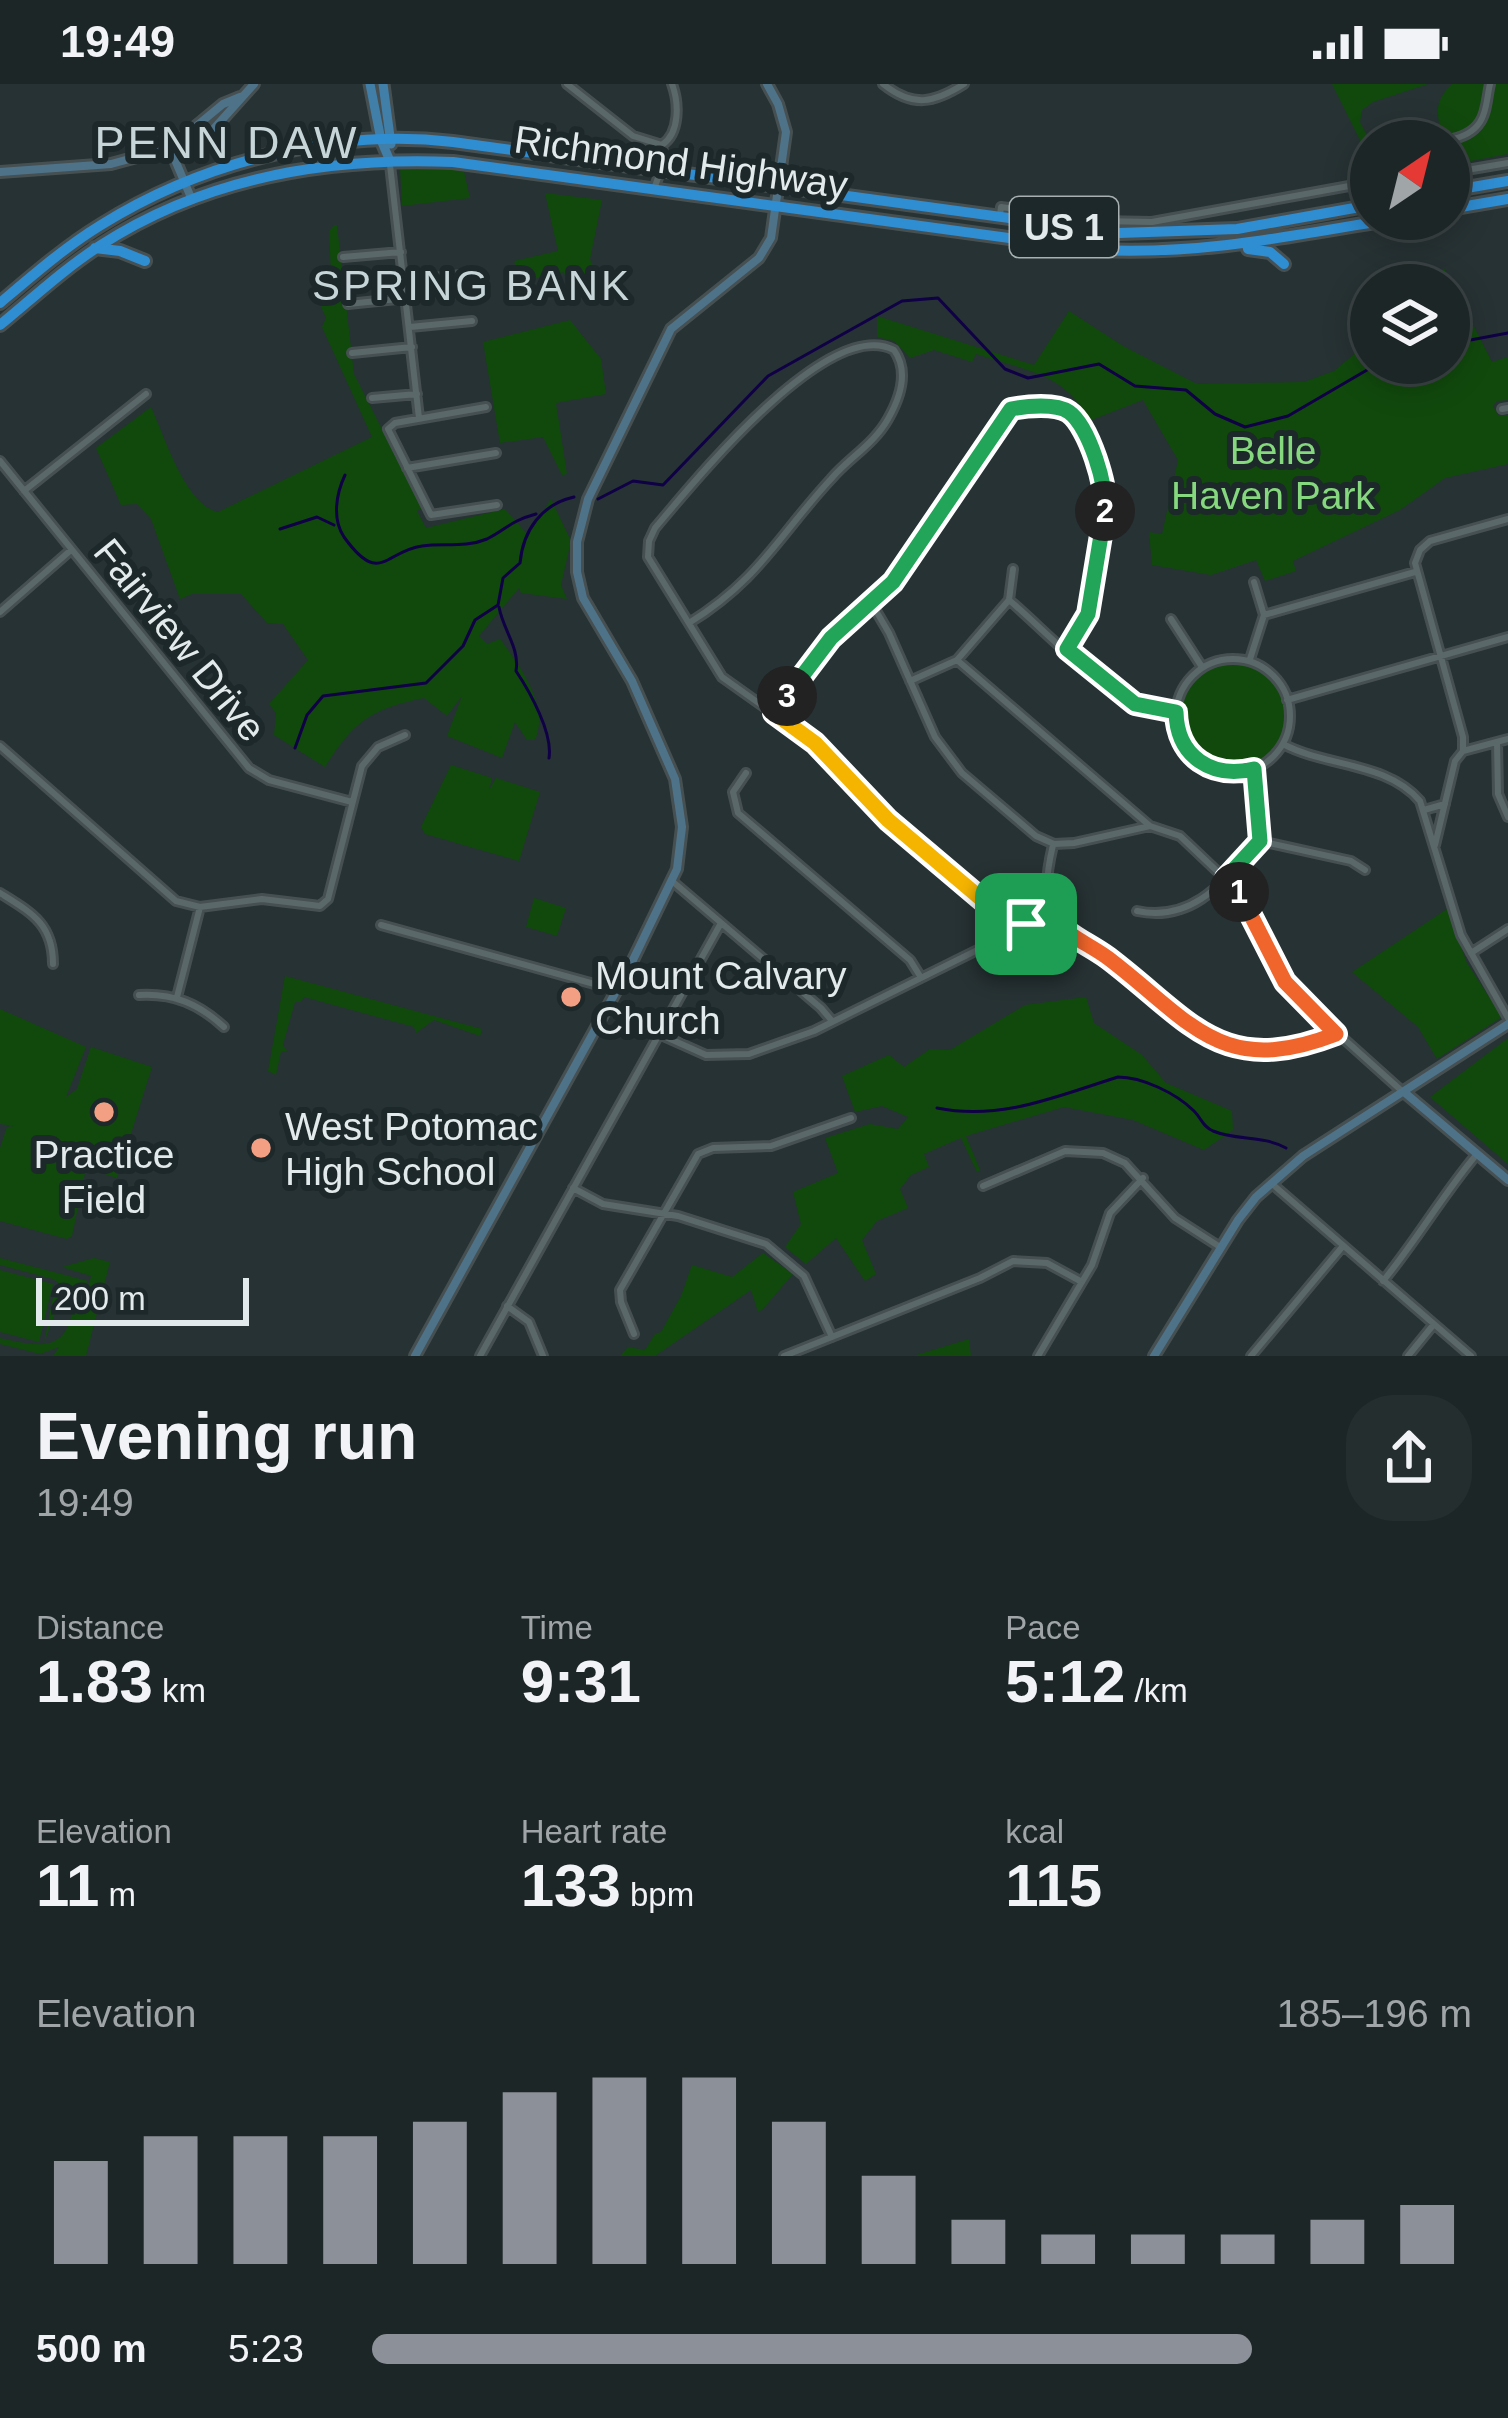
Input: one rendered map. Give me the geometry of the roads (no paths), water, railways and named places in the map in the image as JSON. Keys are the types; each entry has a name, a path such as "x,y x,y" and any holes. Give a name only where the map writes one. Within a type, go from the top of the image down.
{"highway":[{"name":"Richmond Highway","path":"0,303 98,227 186,183 291,151 386,140 443,141 1083,230 1172,234 1238,229 1350,209"},
{"name":"Richmond Highway","path":"0,326 95,248 192,200 284,172 390,161 453,162 1096,250 1233,248 1350,227"},
{"path":"1470,187 1508,181"},
{"path":"1470,205 1508,199"},
{"path":"95,248 145,261"},
{"path":"1233,248 1267,251 1284,264"}],"main road":[{"path":"370,84 390,161"},
{"path":"383,84 386,140"}],"street":[{"path":"0,172 128,162 170,148 184,150 203,138 254,84"},
{"path":"567,84 633,136 662,145 670,140 676,117 672,84"},
{"path":"415,1356 616,990 680,859 682,827 675,779 632,681 584,598 576,563 579,526 671,329 763,253 775,228 786,132 767,84"},
{"path":"883,84 903,98 921,102 940,98 964,84"},
{"path":"1470,132 1482,120 1490,84"},
{"path":"654,189 664,158 662,145"},
{"path":"170,148 192,200"},
{"path":"390,161 419,418"},
{"path":"1470,169 1508,163"},
{"path":"999,218 1000,207 1100,221 1152,222 1350,186"},
{"path":"343,257 401,252"},
{"path":"405,281 460,275"},
{"path":"348,304 407,298"},
{"path":"410,327 472,321"},
{"path":"689,622 749,579 827,483 875,438 898,398 902,366 898,354 883,345 864,345 837,356 770,404 655,528 649,541 650,564 722,677 815,743 888,820 992,908 1008,920 1026,924"},
{"path":"352,353 412,347"},
{"path":"24,490 146,394"},
{"path":"373,398 417,394"},
{"path":"486,407 391,424 388,429 428,511 438,516 497,505"},
{"path":"774,713 831,638 872,604 908,562 1008,412 1017,407 1065,410 1075,417 1106,485 1088,614 1067,649"},
{"path":"406,468 496,453"},
{"name":"Fairview Drive","path":"0,461 250,768 269,780 352,802"},
{"path":"1463,751 1463,737 1415,572 1417,555 1430,542 1508,519"},
{"path":"0,611 71,550"},
{"path":"910,681 957,660 1010,600 1013,569"},
{"path":"1264,615 1415,572"},
{"path":"1250,661 1264,615 1254,582"},
{"path":"1010,600 1135,704 1176,712"},
{"path":"872,604 935,737 954,765 1036,836 1054,844 1074,843 1150,826"},
{"path":"1171,619 1202,668"},
{"path":"1287,700 1508,637"},
{"path":"957,660 1150,826 1180,836 1226,878 1246,904 1285,982 1336,1034 1508,1180"},
{"path":"1224,660 1250,661 1273,676 1287,700 1289,718 1282,744 1254,769 1225,772 1195,760 1180,738 1176,712 1184,687 1202,668 1224,660"},
{"path":"0,746 162,892 200,908 262,899 314,906 329,904 366,759 385,742 405,734"},
{"path":"1435,845 1455,760 1463,751 1508,739"},
{"path":"1497,742 1498,794 1508,817"},
{"path":"1154,1356 1220,1247 1271,1183 1303,1156 1508,1021 1469,954 1424,810 1411,790 1395,779 1323,761 1282,744"},
{"path":"1137,911 1162,915 1185,910 1204,899 1260,841 1254,769"},
{"path":"746,772 733,792 738,812 910,960 920,976"},
{"path":"1424,810 1445,804"},
{"path":"1260,841 1351,861 1364,870"},
{"path":"1054,844 1048,876 1050,914 1068,936 1106,957 1187,1025 1214,1041 1244,1049 1273,1049 1336,1034"},
{"path":"672,881 832,1021"},
{"path":"0,893 42,921 52,939 53,964"},
{"path":"177,997 200,908"},
{"path":"659,1034 696,1052 732,1057 782,1043 1050,914"},
{"path":"480,1356 721,923"},
{"path":"381,925 616,990"},
{"path":"1469,954 1508,929"},
{"path":"139,995 177,997 207,1012 224,1028"},
{"path":"634,1334 620,1290 694,1159 703,1151 771,1146 851,1118"},
{"path":"983,1186 1057,1154 1081,1149 1113,1156 1143,1178 1171,1214 1220,1247"},
{"path":"1383,1281 1477,1154"},
{"path":"1038,1356 1082,1282 1111,1213 1143,1178"},
{"path":"1271,1183 1471,1356"},
{"path":"573,1188 603,1204 663,1213 750,1237 780,1252 809,1285 832,1337"},
{"path":"1251,1356 1343,1246"},
{"path":"784,1356 1021,1259 1047,1263 1082,1282"},
{"path":"507,1306 526,1318 542,1356"},
{"path":"1408,1356 1434,1324"}],"waterway":[{"path":"598,499 633,481 663,485 768,376 902,301 938,298 1005,369 1028,378 1099,364 1135,386 1186,390 1215,414 1245,427 1288,416 1350,380"},
{"path":"1470,340 1508,333"},
{"path":"345,475 337,506 340,530 356,552 375,563 422,546 479,542 536,514"},
{"path":"295,748 307,715 323,696 426,683 463,646 475,620 498,605 503,578 520,563 536,520 552,506 574,497"},
{"path":"280,529 317,517 334,525"},
{"path":"499,607 516,655 516,671 544,725 549,758"},
{"path":"937,1108 1007,1109 1127,1078 1178,1098 1213,1131 1286,1148"}],"place":[{"name":"Mount Calvary Church","path":"571,997"},
{"name":"Practice Field","path":"104,1112"},
{"name":"West Potomac High School","path":"261,1148"}],"district":[{"name":"PENN DAW","path":"227,142"},
{"name":"SPRING BANK","path":"472,285"}],"park label":[{"name":"Belle Haven Park","path":"1273,472"}]}
